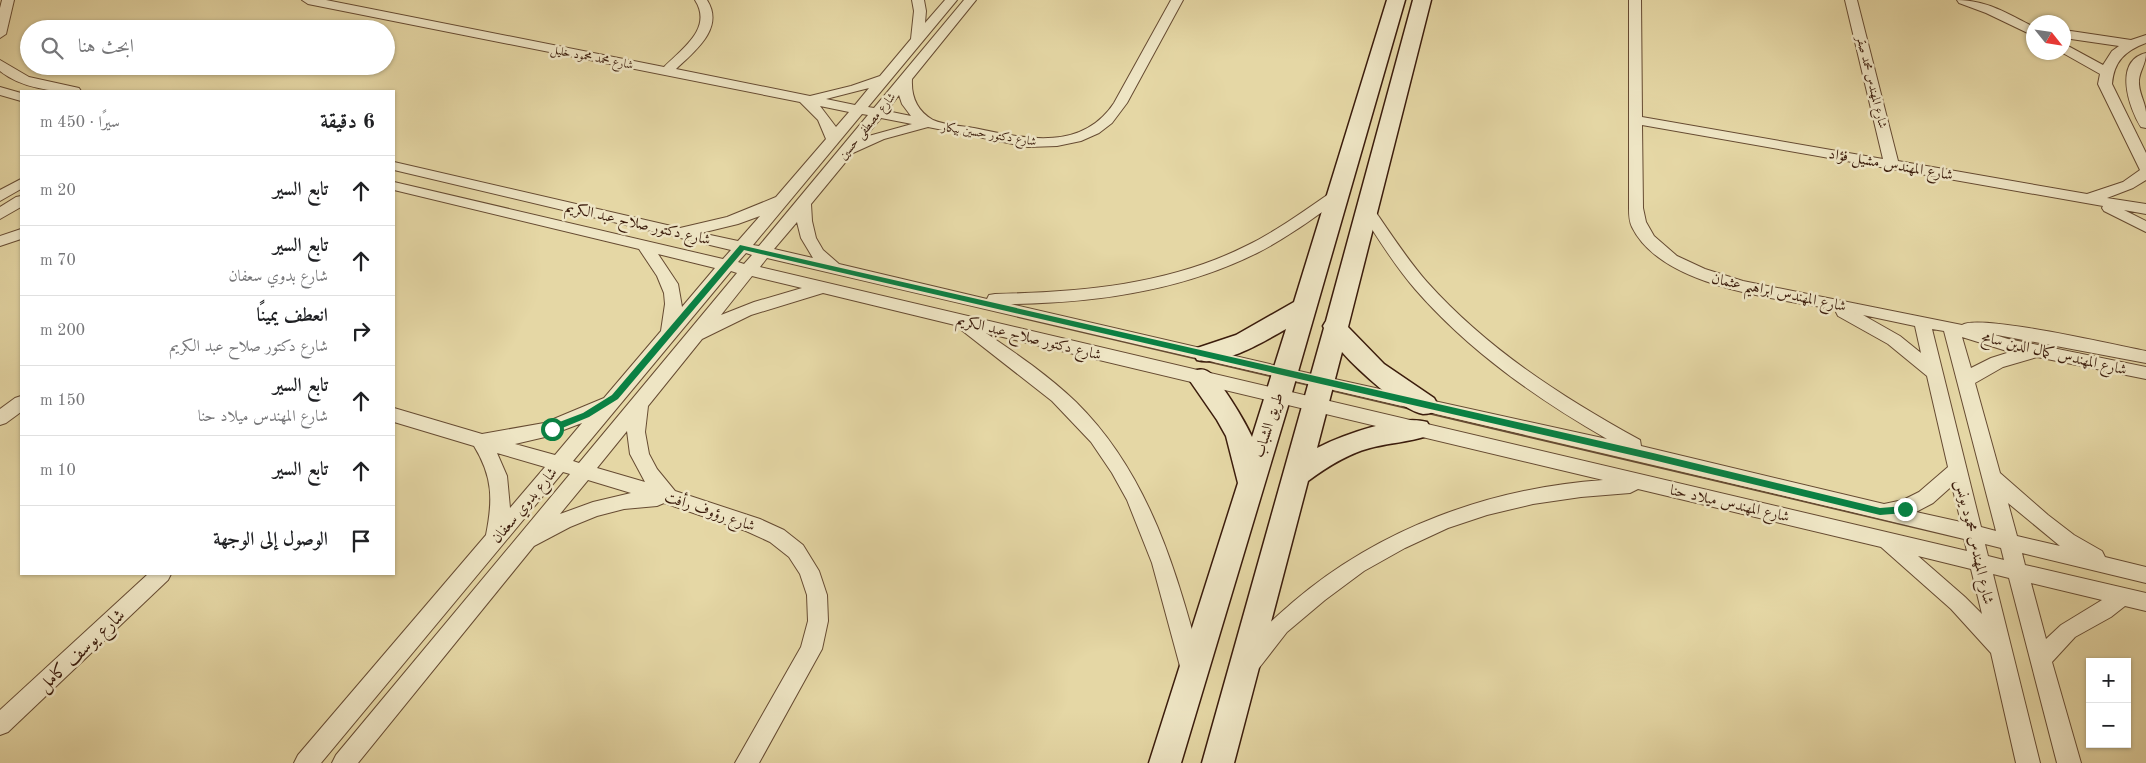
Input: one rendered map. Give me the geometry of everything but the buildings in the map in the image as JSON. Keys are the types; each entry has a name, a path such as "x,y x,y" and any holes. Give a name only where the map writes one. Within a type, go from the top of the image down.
{"main road":[{"name":"طريق الشباب","path":"1164,763 1281,384 1396,0"},
{"path":"1218,763 1335,326 1368,211 1422,0"},
{"path":"1250,483 1248,460 1242,438 1203,366 1226,350 1247,340 1303,307"},
{"path":"1335,326 1347,343 1368,365 1401,391 1425,405"},
{"path":"1295,476 1320,458 1350,443 1383,434 1418,430"}],"street":[{"path":"0,34 8,0"},
{"name":"شارع محمد محمود خليل","path":"308,0 333,2 876,114"},
{"path":"666,72 701,36 708,24 709,12 701,0"},
{"path":"917,39 920,11 918,0"},
{"name":"شارع مصطفى حسين","path":"742,247 951,0"},
{"name":"شارع مصطفى حسين","path":"764,252 970,0"},
{"name":"شارع دكتور حسين بيكار","path":"876,114 1028,143 1049,143 1087,134 1112,115 1178,0"},
{"name":"شارع المهندس ابراهيم عثمان","path":"1635,0 1636,208 1640,226 1654,245 1678,263 1709,277 1743,286 1951,327"},
{"name":"شارع المهندس محمد صقر","path":"1851,0 1892,165"},
{"path":"1963,0 2026,28"},
{"path":"2016,23 2026,25"},
{"path":"2071,35 2130,44"},
{"path":"2146,38 2130,44 2114,57 2106,72 2105,84 2146,168"},
{"path":"2071,53 2106,72"},
{"path":"2145,60 2134,73 2132,89 2135,101 2146,124"},
{"path":"0,64 8,72 21,78 70,90"},
{"path":"804,99 854,89 884,78"},
{"path":"906,78 904,88 908,103 920,117 932,125"},
{"path":"0,90 20,97"},
{"path":"804,99 821,113 831,130 833,139"},
{"name":"شارع المهندس مشيل فؤاد","path":"1636,120 2146,209"},
{"path":"847,150 888,134 932,125"},
{"name":"شارع دكتور صلاح عبد الكريم","path":"395,166 963,298 1203,366 1318,393"},
{"path":"2088,199 2116,190 2146,173"},
{"path":"0,196 20,184"},
{"name":"شارع دكتور صلاح عبد الكريم","path":"395,186 957,320 1203,366 1318,393"},
{"path":"963,298 1068,297 1102,294 1168,281 1198,272 1253,249 1338,194"},
{"path":"660,228 684,230 712,226 738,219 763,209 784,197"},
{"path":"2088,199 2146,227"},
{"path":"0,214 20,201"},
{"path":"804,202 805,232 811,246 821,260 837,269"},
{"path":"1368,211 1385,240 1407,271 1434,302 1467,333 1506,365 1550,396 1599,427 1653,456"},
{"path":"0,242 20,234"},
{"path":"644,245 671,285 674,309 668,335"},
{"name":"شارع بدوي سعفان","path":"306,763 742,247"},
{"name":"شارع بدوي سعفان","path":"344,763 764,252"},
{"path":"691,340 714,325 738,313 765,303 822,288"},
{"path":"1823,302 1879,331 1915,356 1934,373"},
{"path":"957,320 1042,383 1070,408 1096,436 1119,468 1139,503 1156,541 1193,671"},
{"name":"شارع المهندس محمود يونس","path":"1922,321 2028,763"},
{"name":"شارع المهندس كمال الدين سامح","path":"1951,327 1976,326 2003,329 2146,357"},
{"path":"1951,327 2069,763"},
{"name":"شارع المهندس كمال الدين سامح","path":"1951,327 2036,352 2146,373"},
{"path":"1966,380 1996,362 2036,352"},
{"name":"شارع المهندس ميلاد حنا","path":"1318,393 1425,405 1653,456 1880,512 2146,574"},
{"name":"شارع المهندس ميلاد حنا","path":"1318,393 1418,430 2146,602"},
{"path":"495,539 501,510 501,484 494,461 481,441 516,438 552,429 586,415 615,397"},
{"path":"639,403 635,424 642,464 654,482 671,497"},
{"path":"0,418 20,404"},
{"name":"شارع رؤوف رأفت","path":"395,415 671,497 753,525 776,536 796,551 809,571 817,595 818,621 811,649 747,763"},
{"path":"1880,512 1905,509 1919,502 1943,484 1957,469"},
{"path":"1993,478 2081,550 2113,567"},
{"path":"1244,668 1279,628 1318,592 1359,563 1403,538 1449,518 1497,503 1556,492 1599,487 1653,485"},
{"path":"521,547 549,528 579,514 610,504 641,498 671,497"},
{"path":"1886,540 1958,603 1999,647"},
{"name":"شارع يوسف كامل","path":"0,725 160,575"},
{"path":"2041,659 2068,631 2104,611 2122,596"}],"route":[{"path":"552,429 586,415 615,397 742,247 1321,382 1653,456 1880,512 1905,509"}]}
